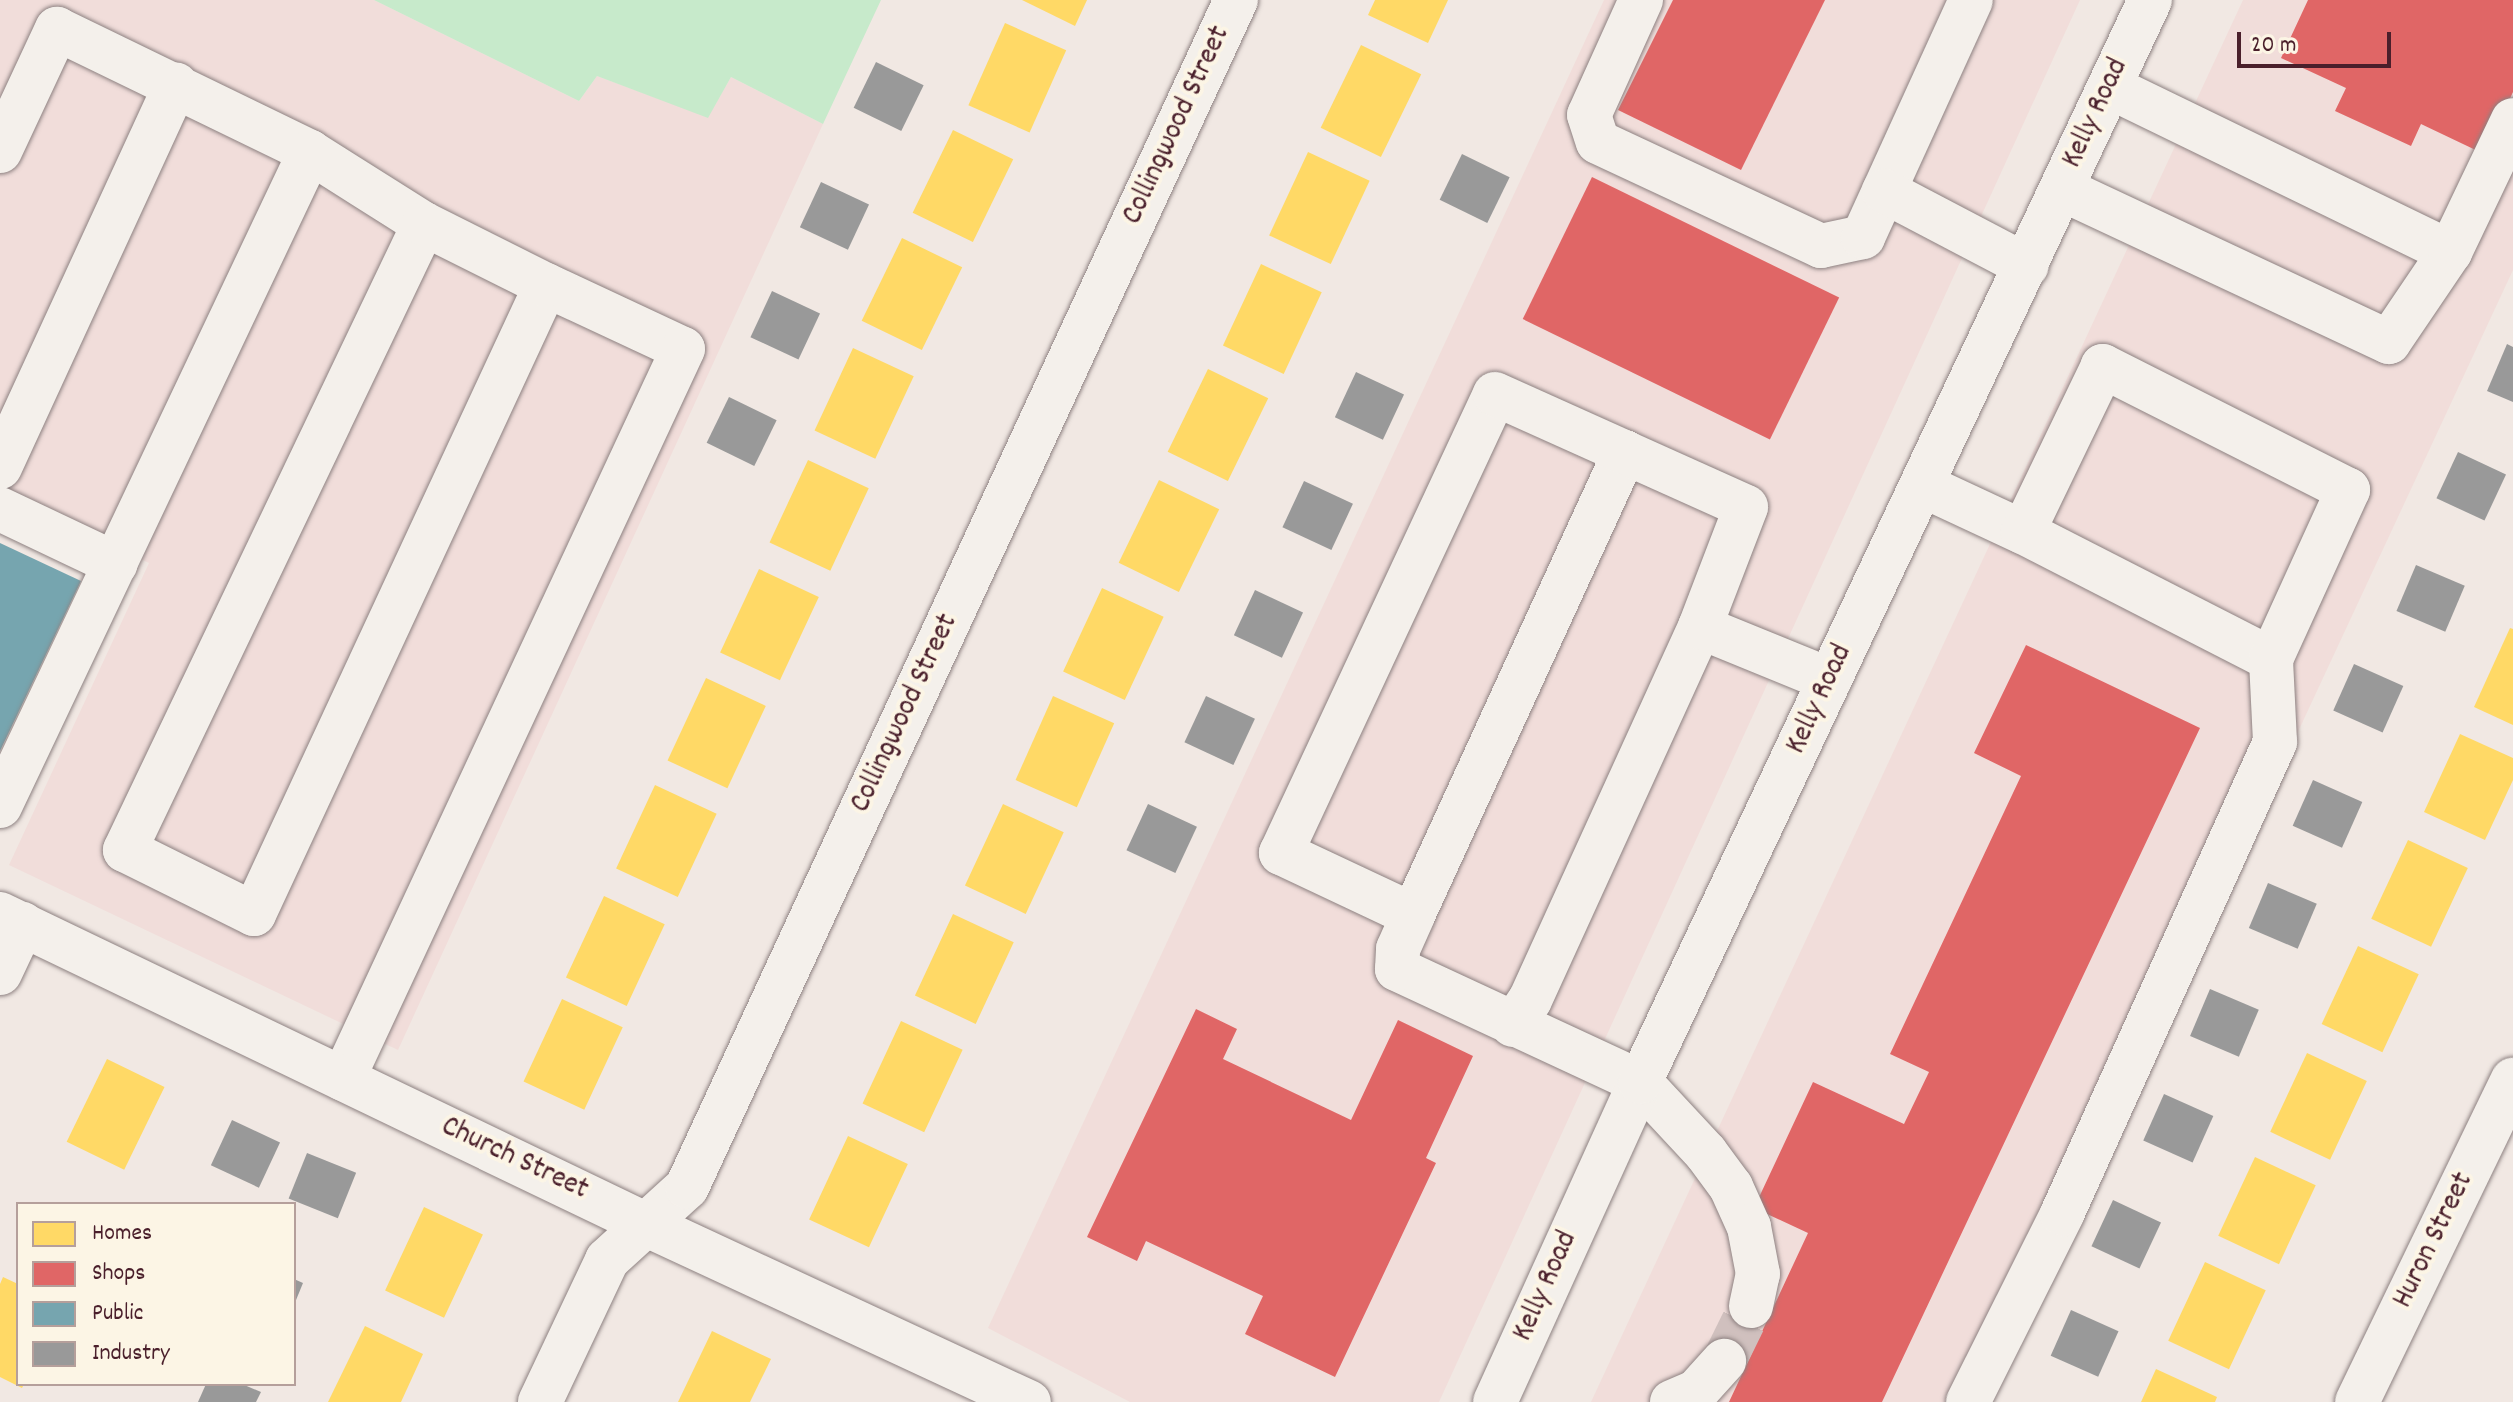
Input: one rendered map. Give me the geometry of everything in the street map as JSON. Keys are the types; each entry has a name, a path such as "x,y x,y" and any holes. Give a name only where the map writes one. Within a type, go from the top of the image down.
{"street":[{"name":"Collingwood Street","path":"540,1402 607,1260 687,1187 1236,0"},
{"path":"1641,0 1589,115 1598,142 1821,246 1863,237 1971,0"},
{"name":"Kelly Road","path":"1495,1402 1640,1082 2150,0"},
{"path":"0,151 57,29 310,152 424,224 683,349 343,1079"},
{"path":"0,467 176,85"},
{"path":"2110,87 2450,252"},
{"path":"2062,189 2389,342 2450,252 2513,120"},
{"path":"0,806 310,152"},
{"path":"1884,191 2027,266"},
{"path":"424,224 125,850 254,914 546,285"},
{"path":"1968,1402 2062,1214 2275,742 2271,659 2348,490 2103,366 2023,532"},
{"path":"1413,915 1281,853 1495,394 1746,507 1718,588 1530,1000 1513,1025"},
{"path":"1625,452 1398,949 1397,969 1640,1082 1706,1153 1731,1187 1749,1227 1758,1274 1751,1306"},
{"path":"1922,485 2023,532 2271,659"},
{"path":"0,509 116,564"},
{"path":"1700,627 1830,680"},
{"name":"Church Street","path":"12,919 647,1225 1027,1402"},
{"path":"0,973 12,919"},
{"name":"Huron Street","path":"2357,1402 2513,1080"},
{"path":"1672,1402 1696,1392 1724,1361"}],"shaded area":[{"path":"0,0 374,0 579,101 597,76 708,117 731,77 823,124 398,1050 9,865 149,563 0,490"},
{"path":"1604,0 2080,0 1439,1402 1130,1402 988,1328"},
{"path":"2243,0 2513,0 2513,270 1986,1402 1591,1402"}],"green space":[{"path":"374,0 881,0 823,124 731,77 708,118 597,76 579,101"}],"building: Homes":[{"path":"1022,0 1087,0 1075,26"},
{"path":"1375,0 1448,0 1428,43 1368,15"},
{"path":"1005,23 1066,50 1030,132 968,105"},
{"path":"1361,45 1421,74 1381,157 1321,128"},
{"path":"953,130 1013,159 973,242 913,213"},
{"path":"1308,152 1370,181 1331,264 1269,235"},
{"path":"902,238 962,267 922,350 862,321"},
{"path":"1261,264 1322,292 1284,374 1223,346"},
{"path":"853,348 914,376 875,459 815,430"},
{"path":"1208,369 1268,398 1228,481 1168,452"},
{"path":"808,460 869,488 830,571 770,542"},
{"path":"1159,480 1219,509 1179,592 1119,563"},
{"path":"759,569 819,597 780,680 720,652"},
{"path":"1102,588 1164,617 1125,700 1063,671"},
{"path":"2510,628 2513,629 2513,725 2474,707"},
{"path":"706,678 766,706 727,788 668,760"},
{"path":"1053,696 1114,723 1077,807 1016,780"},
{"path":"2460,734 2513,758 2513,780 2485,840 2424,812"},
{"path":"655,785 717,814 678,897 616,868"},
{"path":"1003,804 1064,832 1026,914 965,886"},
{"path":"2408,840 2468,868 2431,947 2371,919"},
{"path":"604,896 665,924 627,1006 566,978"},
{"path":"953,914 1014,942 976,1024 915,996"},
{"path":"2358,946 2419,974 2382,1052 2322,1024"},
{"path":"562,999 623,1027 584,1110 524,1081"},
{"path":"901,1021 963,1050 924,1132 863,1103"},
{"path":"2307,1053 2367,1081 2330,1160 2270,1132"},
{"path":"107,1059 165,1087 124,1170 67,1142"},
{"path":"848,1136 908,1164 869,1247 809,1219"},
{"path":"2255,1157 2316,1185 2279,1264 2218,1236"},
{"path":"424,1207 483,1234 444,1318 385,1290"},
{"path":"2205,1262 2266,1290 2229,1369 2168,1341"},
{"path":"3,1277 16,1283 16,1385 0,1377 0,1284"},
{"path":"365,1326 423,1354 401,1402 328,1402"},
{"path":"712,1331 771,1359 750,1402 678,1402"},
{"path":"2156,1369 2217,1397 2215,1402 2141,1402"}],"building: Shops":[{"path":"1673,0 1825,0 1741,170 1618,110"},
{"path":"2308,0 2513,0 2513,92 2484,154 2421,124 2411,146 2335,111 2346,88 2281,58"},
{"path":"1592,177 1839,298 1770,440 1523,319"},
{"path":"2026,645 2200,728 1882,1402 1729,1402 1808,1233 1754,1208 1813,1082 1904,1124 1929,1072 1890,1054 2021,776 1974,753"},
{"path":"1196,1009 1237,1029 1223,1059 1351,1120 1398,1020 1473,1056 1426,1158 1436,1163 1335,1377 1245,1334 1263,1296 1146,1241 1137,1261 1087,1237"}],"building: Public":[{"path":"0,543 81,581 0,751"}],"building: Industry":[{"path":"876,62 924,85 901,131 854,108"},
{"path":"1462,154 1510,177 1487,223 1440,200"},
{"path":"821,182 869,204 848,250 800,227"},
{"path":"772,291 820,313 798,360 750,337"},
{"path":"2507,344 2513,347 2513,402 2487,391"},
{"path":"1356,372 1404,394 1383,440 1335,417"},
{"path":"729,397 777,420 754,466 707,443"},
{"path":"2458,452 2506,474 2484,521 2436,498"},
{"path":"1304,481 1353,504 1331,550 1282,527"},
{"path":"2416,565 2465,586 2445,632 2396,611"},
{"path":"1255,590 1303,612 1282,658 1234,635"},
{"path":"2354,664 2403,686 2383,733 2333,711"},
{"path":"1206,696 1255,719 1233,765 1184,742"},
{"path":"2313,780 2362,802 2342,848 2293,826"},
{"path":"1148,804 1197,827 1175,873 1126,850"},
{"path":"2268,883 2317,904 2298,949 2249,928"},
{"path":"2210,989 2259,1010 2239,1057 2190,1036"},
{"path":"2164,1094 2213,1116 2193,1163 2143,1141"},
{"path":"232,1120 280,1142 259,1188 211,1165"},
{"path":"307,1153 356,1173 338,1218 289,1198"},
{"path":"2113,1200 2161,1222 2139,1269 2091,1246"},
{"path":"296,1280 303,1283 296,1300"},
{"path":"2071,1310 2119,1331 2098,1377 2051,1356"},
{"path":"205,1386 247,1386 261,1392 256,1402 198,1402"}],"tunnel":[{"path":"1724,1361 1751,1306"}]}
